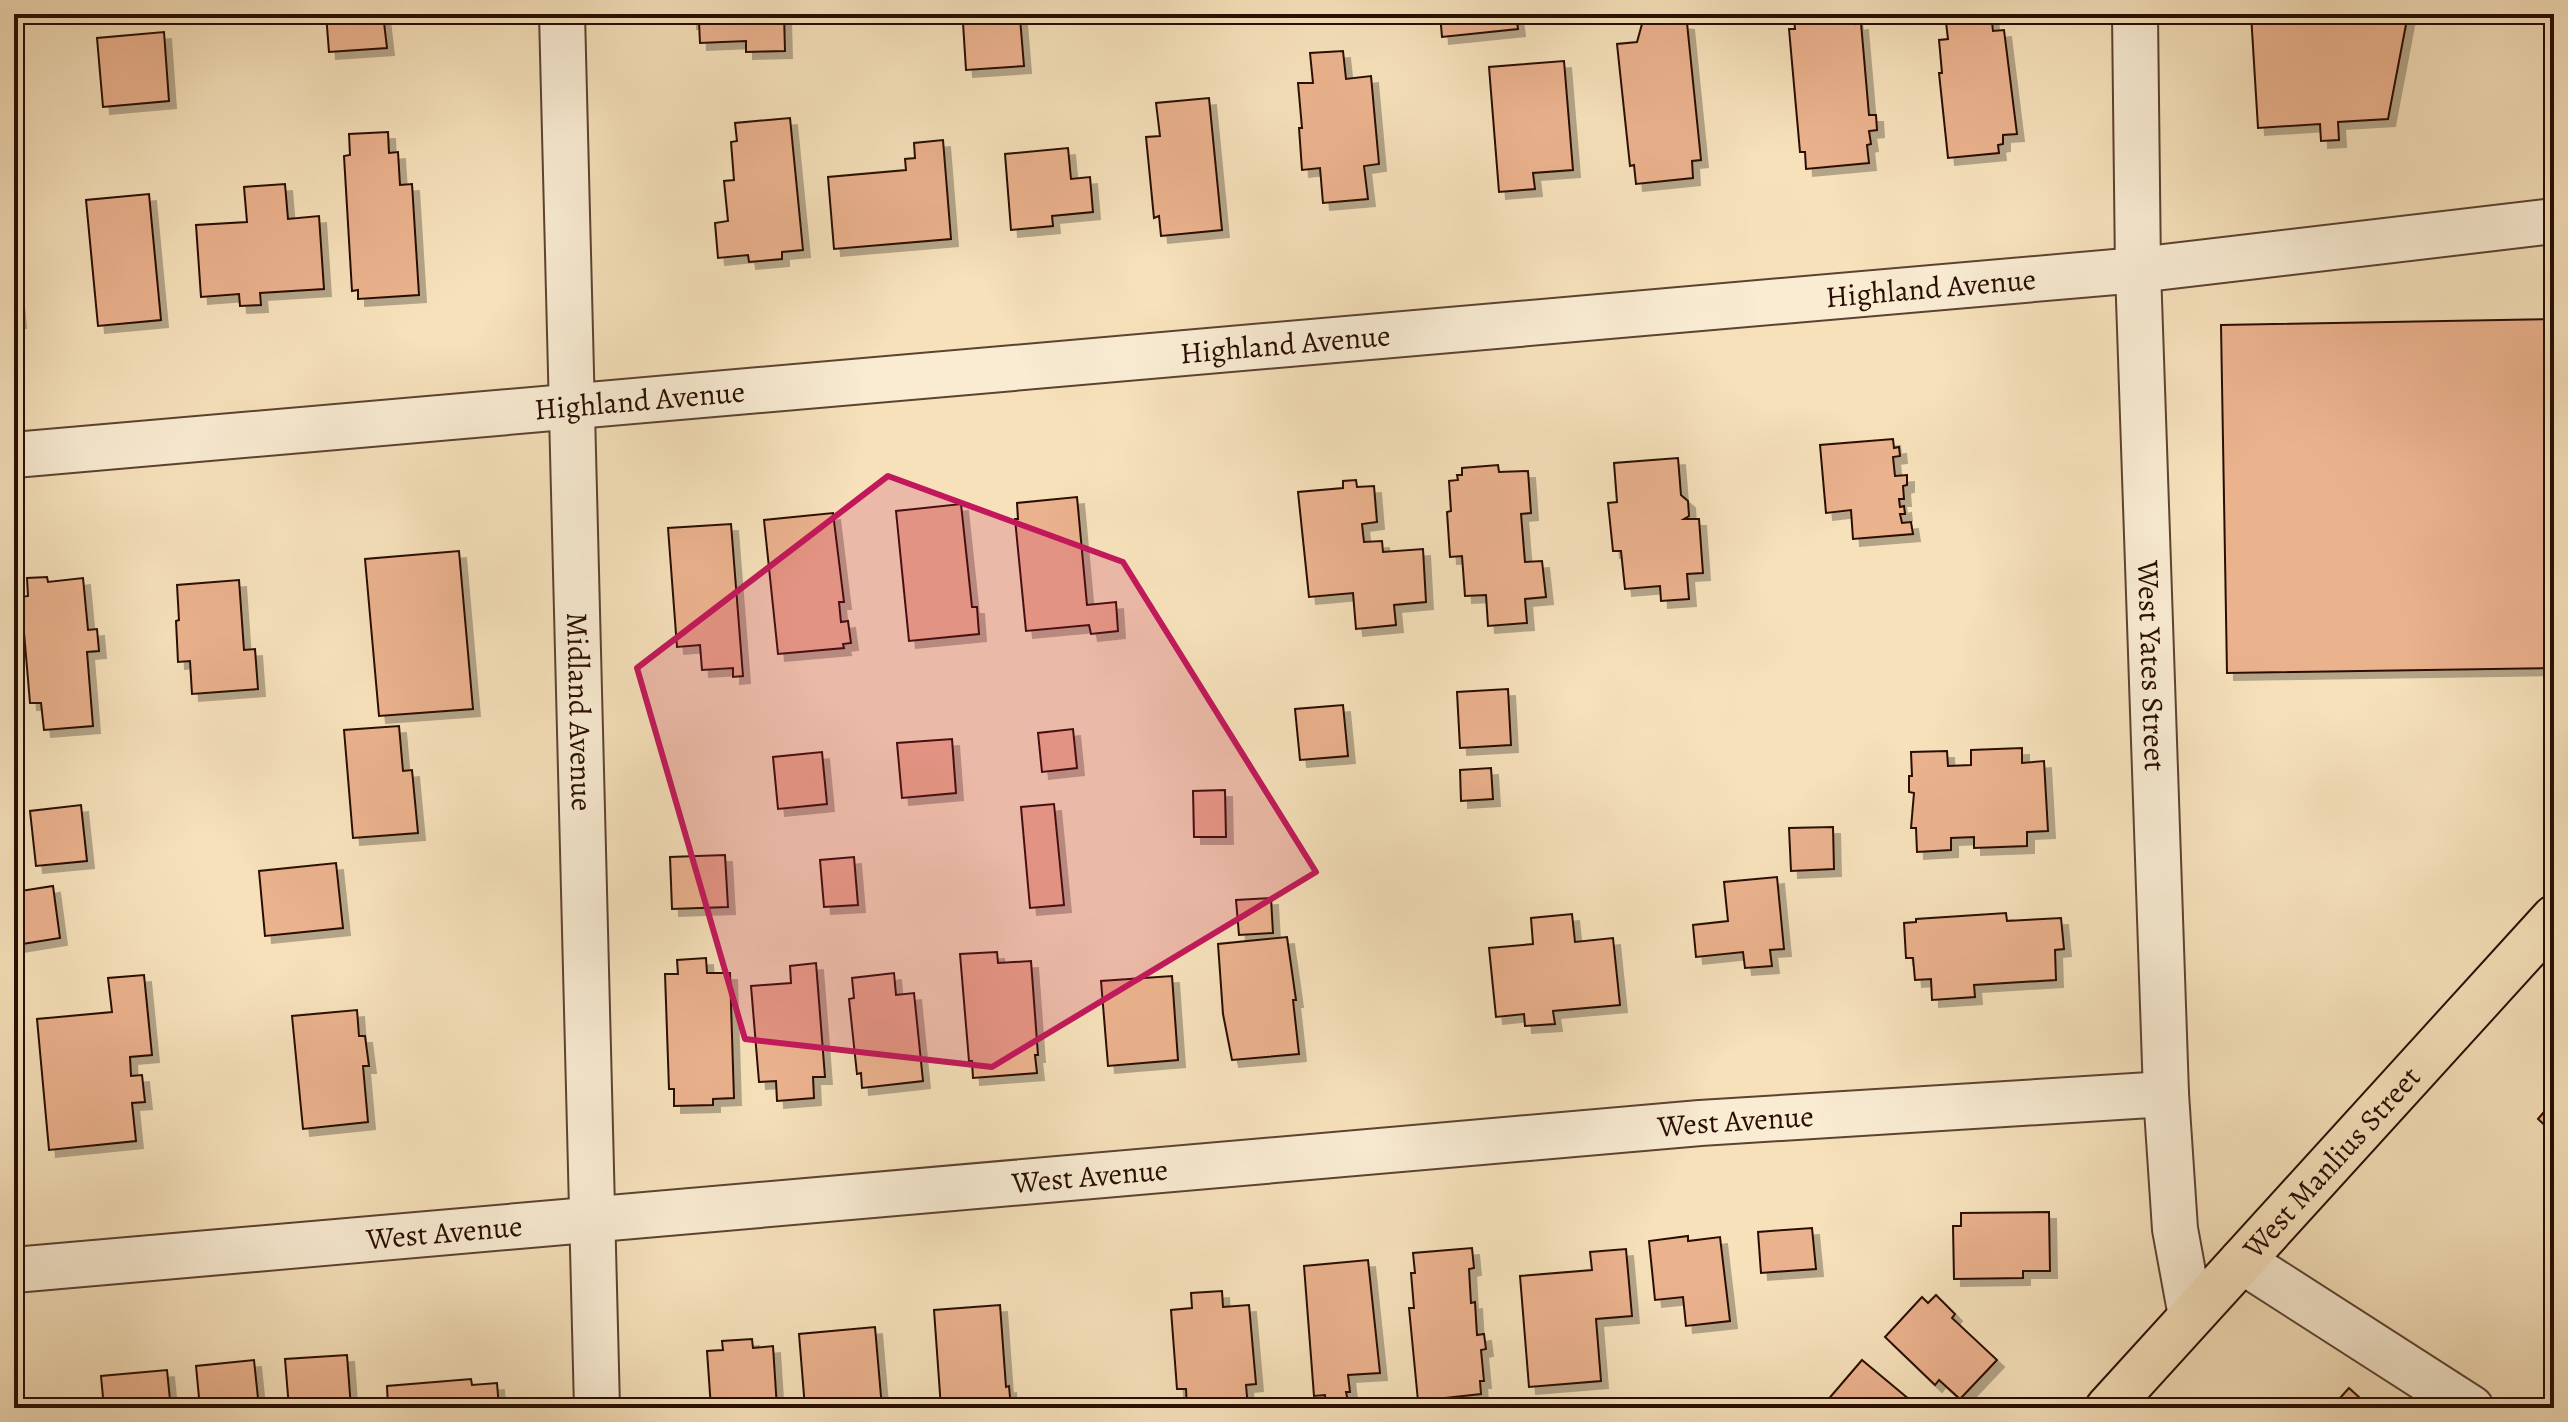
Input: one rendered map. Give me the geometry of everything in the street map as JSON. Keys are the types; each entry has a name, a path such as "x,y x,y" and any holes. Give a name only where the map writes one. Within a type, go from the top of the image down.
{"main road":[{"name":"West Manlius Street","path":"2108,1408 2554,918"}],"street":[{"name":"Midland Avenue","path":"562,14 597,1408"},
{"name":"West Yates Street","path":"2135,14 2138,270 2166,1094 2175,1229 2191,1316"},
{"name":"Highland Avenue","path":"14,455 2138,270 2554,221"},
{"name":"West Avenue","path":"14,1270 1700,1123 2166,1094"},
{"path":"2242,1261 2471,1408"}],"highlighted area":[{"path":"888,476 1123,562 1316,872 992,1067 745,1039 637,668"}],"building":[{"path":"326,14 383,14 387,48 329,52"},
{"path":"690,14 784,14 785,51 746,52 746,41 700,43 699,22 690,22"},
{"path":"1440,14 1516,14 1518,29 1442,37"},
{"path":"1855,14 1856,24 1861,23 1869,115 1876,115 1877,130 1869,131 1869,163 1806,169 1805,152 1800,152 1789,29 1795,29 1794,17"},
{"path":"1945,14 1991,14 1993,31 2004,30 2017,134 2003,135 2003,144 1998,145 1999,153 1948,158 1939,73 1942,73 1939,40 1948,39"},
{"path":"2251,14 2408,14 2388,119 2338,122 2339,140 2321,141 2320,124 2258,128"},
{"path":"1020,18 1024,66 966,70 963,23"},
{"path":"1687,23 1701,160 1692,161 1693,178 1636,184 1634,165 1630,166 1617,44 1637,42 1642,24"},
{"path":"164,32 169,101 103,107 97,38"},
{"path":"1343,51 1346,79 1371,76 1379,164 1364,166 1368,199 1323,203 1320,168 1302,170 1298,83 1313,83 1310,53"},
{"path":"1564,61 1573,170 1533,173 1535,189 1499,192 1489,67"},
{"path":"1209,98 1222,230 1161,236 1159,216 1154,218 1146,137 1160,136 1156,103"},
{"path":"790,118 803,250 782,252 782,259 749,262 748,255 718,258 715,223 728,221 724,181 734,180 731,142 737,141 735,123"},
{"path":"388,132 389,153 398,152 400,185 412,184 419,295 358,299 358,290 352,291 344,156 350,155 349,134"},
{"path":"943,140 951,239 834,249 828,177 906,170 905,159 915,158 914,143"},
{"path":"1068,148 1071,179 1090,177 1093,212 1052,216 1053,226 1011,230 1005,154"},
{"path":"285,184 288,219 319,216 324,289 260,293 261,305 240,306 239,294 201,297 196,225 247,222 244,187"},
{"path":"149,194 161,320 98,326 86,200"},
{"path":"14,266 19,321 14,322"},
{"path":"2554,319 2554,668 2227,673 2221,325"},
{"path":"1893,439 1894,448 1899,447 1900,456 1893,457 1895,476 1907,475 1907,485 1903,486 1904,499 1899,499 1905,514 1900,514 1902,523 1911,522 1913,534 1853,539 1851,510 1826,513 1820,445"},
{"path":"1678,458 1681,495 1688,501 1689,516 1684,519 1699,519 1703,573 1687,574 1689,599 1661,601 1660,586 1625,589 1621,551 1613,551 1608,503 1617,502 1614,463"},
{"path":"1498,465 1499,472 1528,471 1531,513 1521,514 1525,562 1542,561 1546,597 1525,599 1527,623 1488,626 1486,595 1465,596 1462,556 1450,557 1447,512 1451,511 1449,481 1458,480 1457,475 1462,475 1462,468"},
{"path":"1356,480 1357,487 1374,486 1377,522 1362,524 1364,542 1382,541 1383,552 1423,549 1426,602 1394,605 1396,625 1356,629 1353,593 1309,597 1298,492 1343,488 1343,481"},
{"path":"1077,497 1087,605 1116,602 1118,631 1091,634 1089,625 1026,631 1015,519 1018,519 1017,503"},
{"path":"961,504 972,607 977,607 979,634 909,641 896,511"},
{"path":"833,513 844,602 839,602 841,622 848,621 851,643 843,644 844,648 778,654 764,520"},
{"path":"731,524 743,676 733,677 733,668 702,670 700,645 677,647 668,528"},
{"path":"459,551 473,709 379,716 365,559"},
{"path":"47,577 48,582 83,578 88,630 97,629 99,651 87,652 93,726 44,730 41,703 30,703 21,597 28,596 27,578"},
{"path":"239,580 244,650 255,649 258,689 192,694 190,661 178,662 177,585"},
{"path":"1508,689 1511,745 1460,748 1457,692"},
{"path":"1343,705 1348,756 1300,760 1295,709"},
{"path":"399,726 403,771 412,770 418,833 353,838 344,730"},
{"path":"1073,729 1077,768 1042,772 1038,733"},
{"path":"952,739 956,793 902,798 897,743"},
{"path":"2022,748 2022,763 2044,761 2048,831 2027,832 2027,846 1974,848 1974,837 1951,838 1951,850 1917,852 1916,828 1911,828 1914,793 1909,792 1911,752 1947,751 1948,766 1971,765 1971,750"},
{"path":"822,752 827,804 778,809 773,757"},
{"path":"1491,768 1493,799 1461,801 1460,770"},
{"path":"1225,790 1226,837 1194,837 1193,791"},
{"path":"1054,804 1064,905 1030,908 1021,807"},
{"path":"81,805 87,861 36,866 30,811"},
{"path":"1833,827 1834,869 1791,871 1789,828"},
{"path":"725,855 728,907 672,909 670,857"},
{"path":"854,857 858,905 824,907 820,860"},
{"path":"336,863 343,928 265,936 259,871"},
{"path":"1777,877 1784,949 1770,950 1772,966 1745,968 1743,952 1696,957 1693,925 1728,921 1724,882"},
{"path":"53,886 60,938 16,945 14,892"},
{"path":"1271,898 1273,933 1239,935 1236,900"},
{"path":"2006,913 2007,921 2061,918 2064,949 2055,950 2056,980 1974,985 1975,997 1932,1000 1931,979 1915,980 1913,958 1906,958 1904,923 1916,922 1916,919"},
{"path":"1572,914 1575,942 1613,938 1620,1005 1553,1011 1555,1024 1525,1026 1524,1014 1496,1017 1489,948 1533,944 1531,918"},
{"path":"1287,937 1296,1000 1293,1000 1299,1054 1232,1060 1223,1014 1218,944"},
{"path":"997,952 998,963 1031,961 1037,1073 973,1078 960,954"},
{"path":"706,958 707,973 730,973 734,1098 713,1099 713,1105 674,1106 674,1089 669,1089 665,974 678,974 677,960"},
{"path":"816,963 825,1077 813,1077 814,1098 777,1101 776,1081 759,1082 751,986 791,983 790,966"},
{"path":"894,973 896,995 914,993 923,1081 862,1088 861,1073 857,1074 849,999 854,998 852,978"},
{"path":"144,975 152,1055 130,1057 131,1076 142,1075 145,1102 132,1103 136,1141 49,1150 37,1019 112,1012 108,978"},
{"path":"1172,976 1178,1060 1108,1066 1101,981"},
{"path":"357,1010 359,1036 365,1036 369,1066 363,1066 368,1122 303,1129 292,1016"},
{"path":"2554,1100 2554,1134 2538,1119"},
{"path":"2049,1212 2050,1271 2023,1271 2023,1278 1954,1279 1953,1226 1961,1226 1961,1213"},
{"path":"1812,1228 1816,1269 1761,1273 1758,1232"},
{"path":"1688,1236 1688,1241 1720,1237 1730,1321 1686,1326 1683,1297 1655,1300 1649,1241"},
{"path":"1472,1248 1474,1268 1469,1269 1471,1303 1475,1302 1477,1335 1484,1334 1486,1349 1481,1350 1484,1381 1480,1381 1481,1394 1418,1401 1409,1308 1414,1308 1413,1253"},
{"path":"1626,1249 1632,1316 1596,1319 1601,1381 1529,1387 1520,1276 1592,1270 1590,1252"},
{"path":"1368,1260 1380,1373 1348,1375 1348,1401 1326,1403 1325,1395 1314,1396 1304,1266"},
{"path":"1222,1291 1223,1307 1249,1305 1256,1384 1246,1385 1248,1408 1187,1408 1186,1389 1177,1389 1171,1310 1192,1308 1191,1293"},
{"path":"1936,1295 1955,1314 1952,1318 1997,1360 1960,1399 1939,1380 1935,1385 1885,1337 1922,1297 1928,1303"},
{"path":"1000,1305 1006,1387 1009,1386 1011,1408 941,1408 934,1310"},
{"path":"875,1327 882,1408 805,1408 799,1334"},
{"path":"752,1339 753,1348 773,1346 777,1408 711,1408 707,1351 723,1350 722,1341"},
{"path":"347,1355 351,1408 289,1408 285,1359"},
{"path":"254,1360 259,1408 200,1408 196,1366"},
{"path":"1862,1360 1916,1405 1914,1408 1833,1408 1826,1402"},
{"path":"167,1370 170,1400 166,1400 167,1408 104,1408 101,1376"},
{"path":"471,1379 472,1385 497,1383 499,1408 388,1408 387,1386"},
{"path":"2349,1388 2371,1408 2331,1408"}]}
